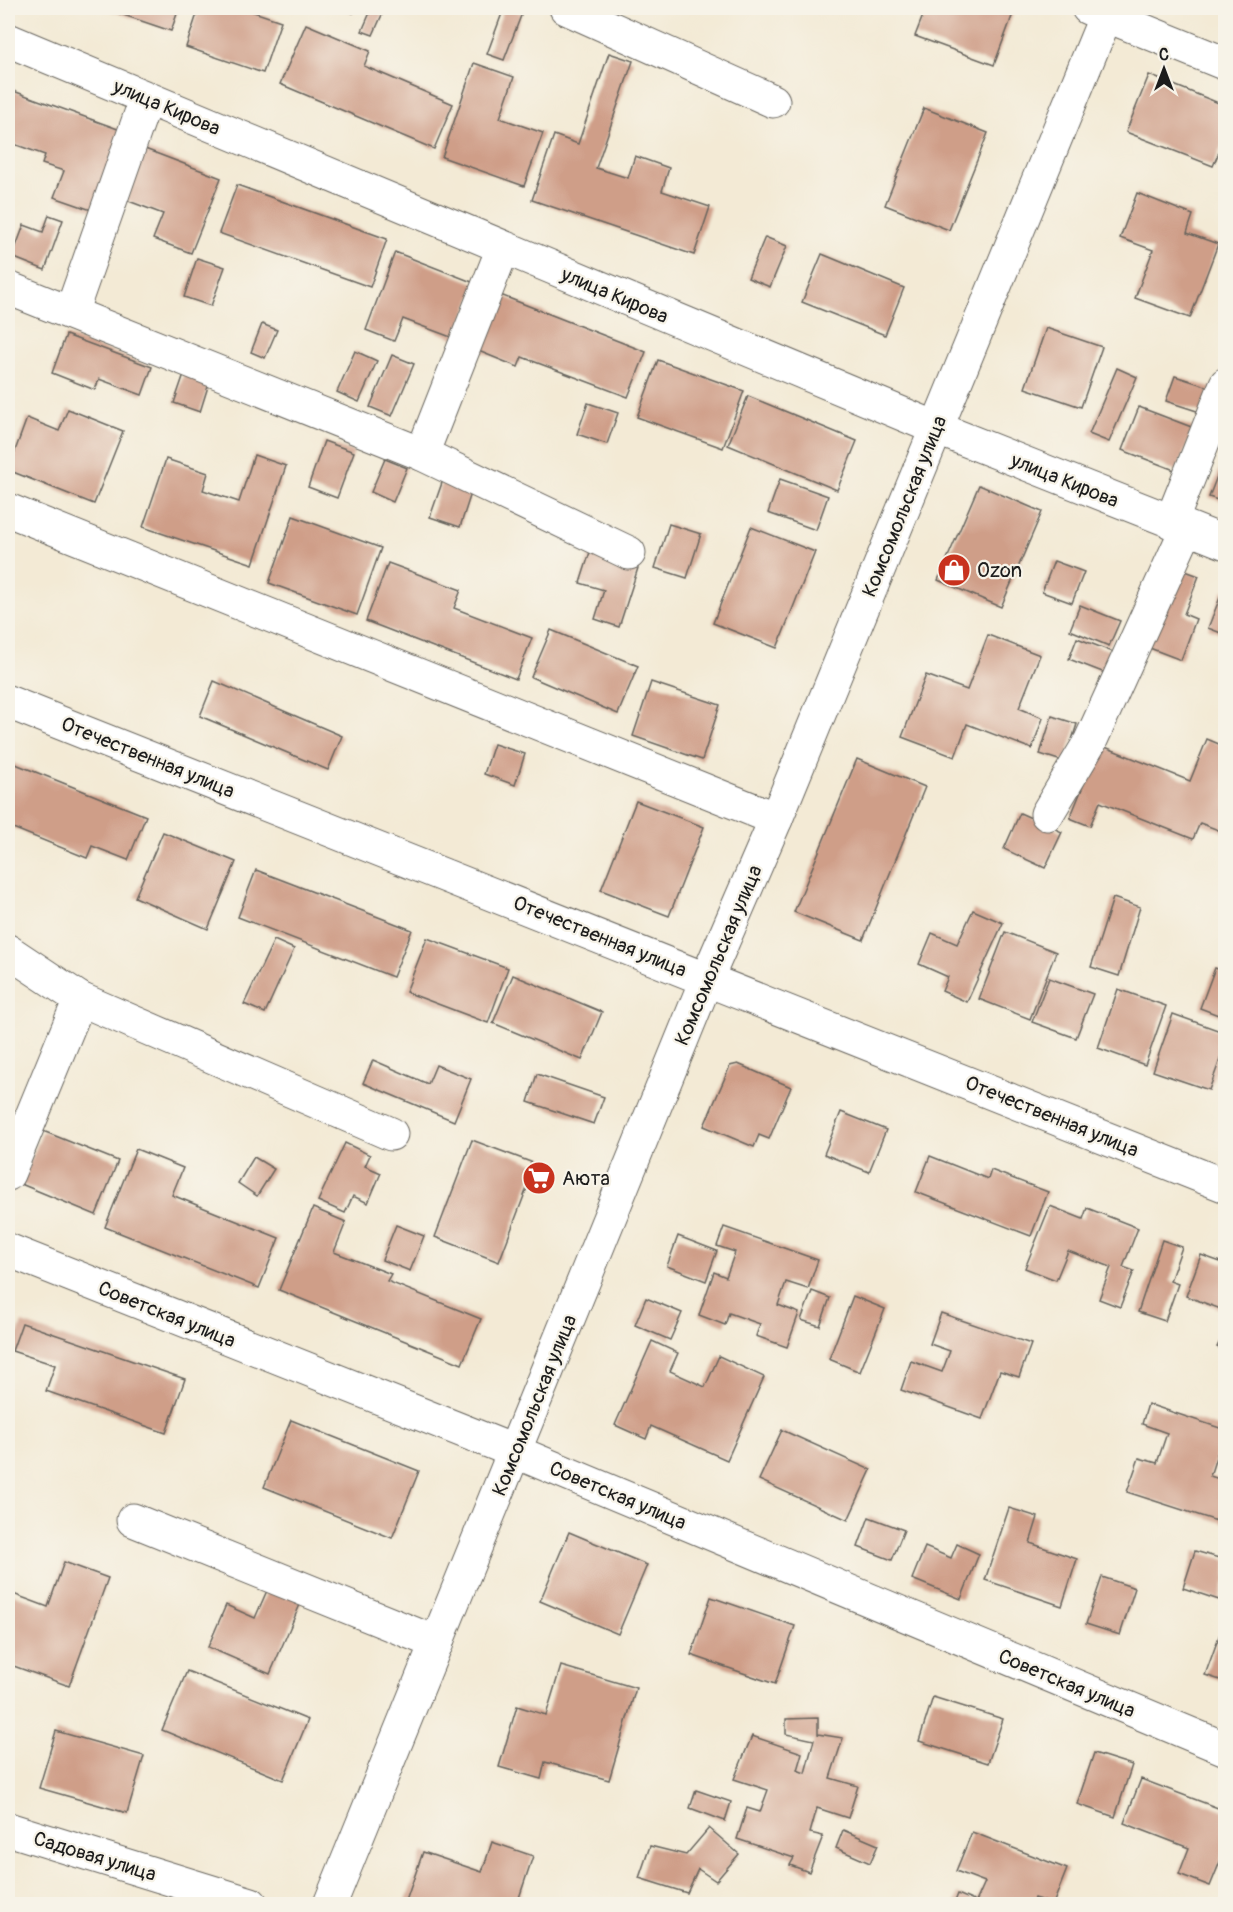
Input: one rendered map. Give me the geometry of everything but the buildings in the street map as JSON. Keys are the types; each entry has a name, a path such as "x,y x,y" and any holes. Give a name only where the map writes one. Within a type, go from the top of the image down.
{"street":[{"path":"566,8 773,100"},
{"path":"1101,10 1226,64"},
{"name":"Комсомольская улица","path":"330,1905 707,978 776,819 936,428 1101,10"},
{"name":"улица Кирова","path":"8,40 936,428 1226,543"},
{"path":"71,313 146,99"},
{"path":"422,454 503,248"},
{"path":"8,288 422,454 629,553"},
{"path":"1047,814 1090,742 1179,525 1226,384"},
{"path":"8,510 776,819"},
{"name":"Отечественная улица","path":"8,702 1226,1186"},
{"path":"8,951 80,999 391,1134"},
{"path":"8,1174 80,999"},
{"name":"Советская улица","path":"8,1250 516,1452 1226,1749"},
{"path":"133,1520 437,1644"},
{"name":"Садовая улица","path":"8,1828 251,1905"}],"place":[{"name":"Ozon","path":"954,570"},
{"name":"Аюта","path":"539,1178"}]}
